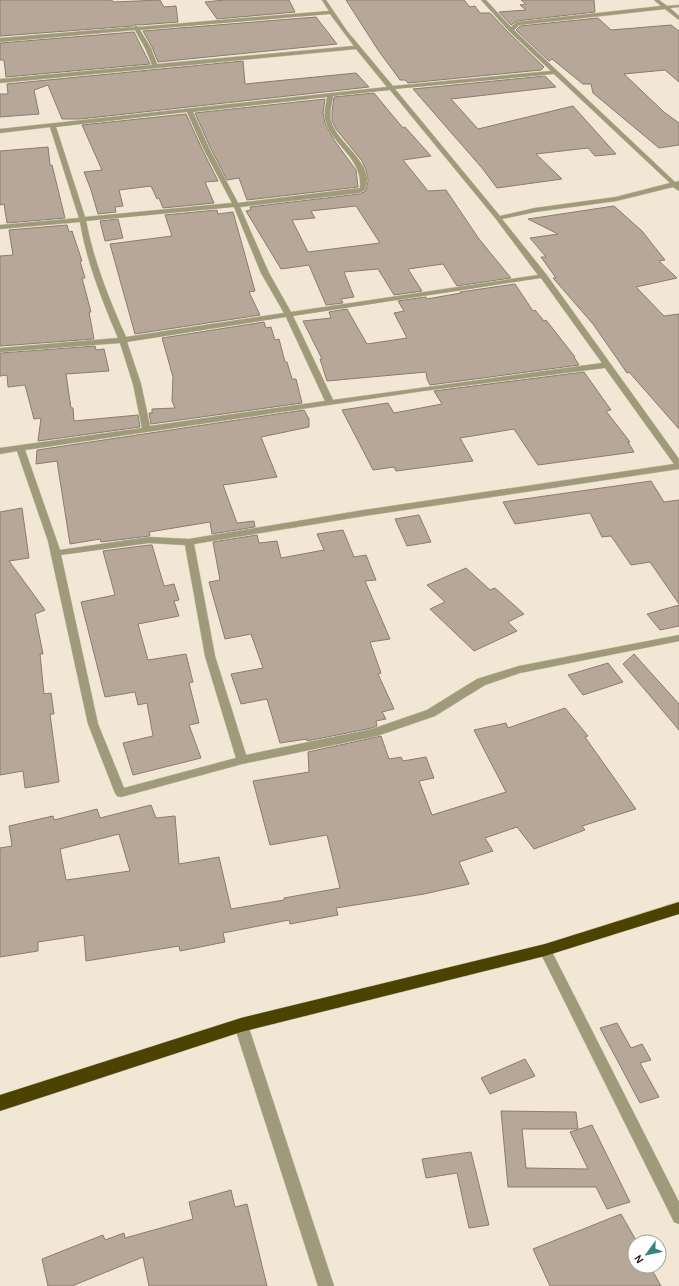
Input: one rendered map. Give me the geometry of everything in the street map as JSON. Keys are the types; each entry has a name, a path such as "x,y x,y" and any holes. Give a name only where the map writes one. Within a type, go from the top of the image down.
{"highway":[{"path":"0,1103 241,1025 546,950 679,908"}],"street":[{"path":"56,553 149,540 189,542 364,513 679,465 543,276 498,218 357,47 324,0"},
{"path":"483,0 511,30 555,72 676,183 679,189"},
{"path":"656,0 679,18"},
{"path":"511,30 517,24 679,6"},
{"path":"0,40 136,27 331,12"},
{"path":"136,27 148,48 155,66"},
{"path":"0,81 357,47"},
{"path":"0,131 392,88 555,72"},
{"path":"0,227 236,205 351,192 363,188 365,184 360,167 329,122 330,95"},
{"path":"189,110 206,148 236,205 265,273 290,315 330,403"},
{"path":"53,126 83,220 88,248 102,291 123,340 137,384 147,430"},
{"path":"498,218 535,210 616,199 676,183"},
{"path":"0,350 123,340 543,276"},
{"path":"0,451 330,403 607,365"},
{"path":"20,448 56,553 93,724 121,793 242,760 373,733 431,713 481,682 519,670 679,638"},
{"path":"189,542 210,656 242,760"},
{"path":"546,950 679,1217"},
{"path":"241,1025 326,1286"}],"building":[{"path":"0,0 111,0 114,2 160,0 164,7 176,6 178,22 136,24 133,26 0,36"},
{"path":"224,0 289,0 295,12 217,19 205,2"},
{"path":"346,0 464,0 470,7 475,6 480,13 490,13 544,67 541,70 408,83 405,80 400,80 378,50"},
{"path":"521,0 594,0 595,12 517,21 511,25 499,12 526,10 520,5 526,4"},
{"path":"316,17 337,44 158,62 143,31"},
{"path":"598,18 611,30 671,25 679,31 679,82 665,70 624,74 664,112 679,123 679,145 659,148 593,93 591,84 583,84 552,59 549,61 516,30 520,26"},
{"path":"134,32 150,64 6,77 4,60 0,60 0,43"},
{"path":"243,61 245,84 356,73 369,87 80,119 62,119 48,85 34,90 39,114 0,117 0,94 8,94 7,84"},
{"path":"545,76 556,87 451,99 478,129 573,106 616,154 595,156 588,148 536,154 562,179 497,188 482,168 413,89"},
{"path":"374,93 403,128 405,127 431,156 403,160 428,191 446,190 479,239 511,278 457,286 443,264 408,269 422,291 394,295 378,269 344,272 354,297 341,299 343,303 326,305 309,265 281,269 246,211 251,210 250,207 359,194 366,191 368,181 366,170 362,161 336,129 332,121 334,97","holes":["356,206 380,243 308,252 292,220 315,218 311,211"]},
{"path":"325,99 323,113 325,123 334,140 356,170 358,187 247,200 239,178 227,180 195,113"},
{"path":"186,114 218,181 205,182 214,203 163,208 159,198 157,199 151,186 119,190 123,206 115,207 116,212 98,214 84,172 102,170 82,125"},
{"path":"48,147 50,165 52,165 65,218 7,223 4,204 0,205 0,151"},
{"path":"614,206 642,231 665,260 659,261 677,278 636,287 664,316 679,314 679,429 629,372 627,373 593,324 553,278 556,278 541,257 546,257 530,238 558,234 528,219"},
{"path":"217,210 218,214 233,212 255,291 249,292 260,315 135,334 110,244 172,236 165,215"},
{"path":"118,219 123,238 105,241 100,221"},
{"path":"67,225 69,232 72,231 82,261 80,261 85,278 82,278 91,312 89,312 94,339 0,346 0,256 13,255 9,230"},
{"path":"515,284 533,311 535,310 544,321 546,320 575,357 579,365 430,385 426,372 327,381 320,359 322,359 303,321 331,318 329,312 347,309 367,344 407,338 394,313 404,311 398,301 426,297 427,299 461,293 460,292"},
{"path":"264,322 266,328 271,327 275,340 279,339 285,362 287,362 292,379 296,379 302,403 151,424 149,413 152,413 152,409 175,408 172,401 173,377 162,338"},
{"path":"95,346 96,350 104,349 109,371 66,374 74,421 138,415 140,427 38,441 41,418 34,419 25,385 8,387 7,375 0,376 0,353"},
{"path":"584,372 611,410 606,411 630,442 628,442 634,452 538,465 514,429 460,438 473,461 396,471 394,467 373,470 342,410 388,403 394,413 442,404 434,391"},
{"path":"304,410 309,419 309,427 261,437 277,477 223,485 237,523 254,521 255,527 212,534 210,522 149,532 150,536 101,542 100,539 70,544 57,461 36,464 37,450"},
{"path":"651,481 664,502 679,500 679,604 650,562 631,565 611,536 602,537 590,513 515,524 503,502"},
{"path":"22,508 29,558 9,561 45,610 35,614 43,654 40,654 44,694 51,693 54,714 50,714 59,782 25,788 23,771 0,775 0,512"},
{"path":"419,515 431,542 407,546 395,519"},
{"path":"343,530 354,557 366,555 376,580 365,581 390,639 370,642 381,673 378,674 394,709 382,712 386,719 376,721 377,726 372,728 307,741 307,739 280,743 267,699 241,704 231,674 263,668 251,634 225,639 209,582 220,580 213,542 257,535 259,543 277,541 281,558 324,550 317,534"},
{"path":"152,545 164,586 174,584 179,600 174,601 179,616 138,624 148,660 186,654 193,682 189,683 199,723 189,725 201,758 133,775 123,743 153,736 147,703 138,705 135,692 105,697 81,602 115,595 103,551"},
{"path":"466,568 490,590 495,588 524,614 508,622 517,631 474,651 430,609 445,602 427,585"},
{"path":"679,605 679,626 660,630 647,614"},
{"path":"634,654 679,704 679,730 623,664"},
{"path":"608,663 623,682 583,695 568,675"},
{"path":"565,708 588,736 585,737 636,809 582,826 585,830 534,849 517,827 485,838 493,851 459,862 469,884 424,894 336,908 338,915 290,924 289,920 223,933 225,942 180,951 179,946 86,961 84,935 38,942 38,951 0,957 0,848 12,846 9,826 53,816 54,820 97,809 100,818 151,805 156,818 175,816 179,864 219,857 231,909 284,900 284,898 340,888 327,835 270,845 253,781 309,772 308,752 381,736 389,759 401,757 403,761 426,757 434,778 419,781 432,815 506,792 474,730 506,723 508,728","holes":["119,834 130,871 66,880 60,849"]},
{"path":"617,1023 631,1048 642,1044 651,1060 640,1063 659,1097 640,1103 600,1028"},
{"path":"525,1059 535,1076 490,1094 481,1078"},
{"path":"501,1111 576,1112 578,1129 522,1129 526,1168 588,1169 570,1132 592,1125 630,1202 607,1209 596,1187 508,1187"},
{"path":"471,1152 489,1225 469,1228 457,1173 426,1178 422,1159"},
{"path":"231,1190 235,1207 247,1204 267,1286 149,1286 143,1257 72,1286 48,1286 42,1259 103,1235 105,1240 124,1233 125,1238 193,1219 189,1202"},
{"path":"621,1214 632,1234 627,1234 627,1274 654,1274 661,1286 550,1286 533,1249"}]}
